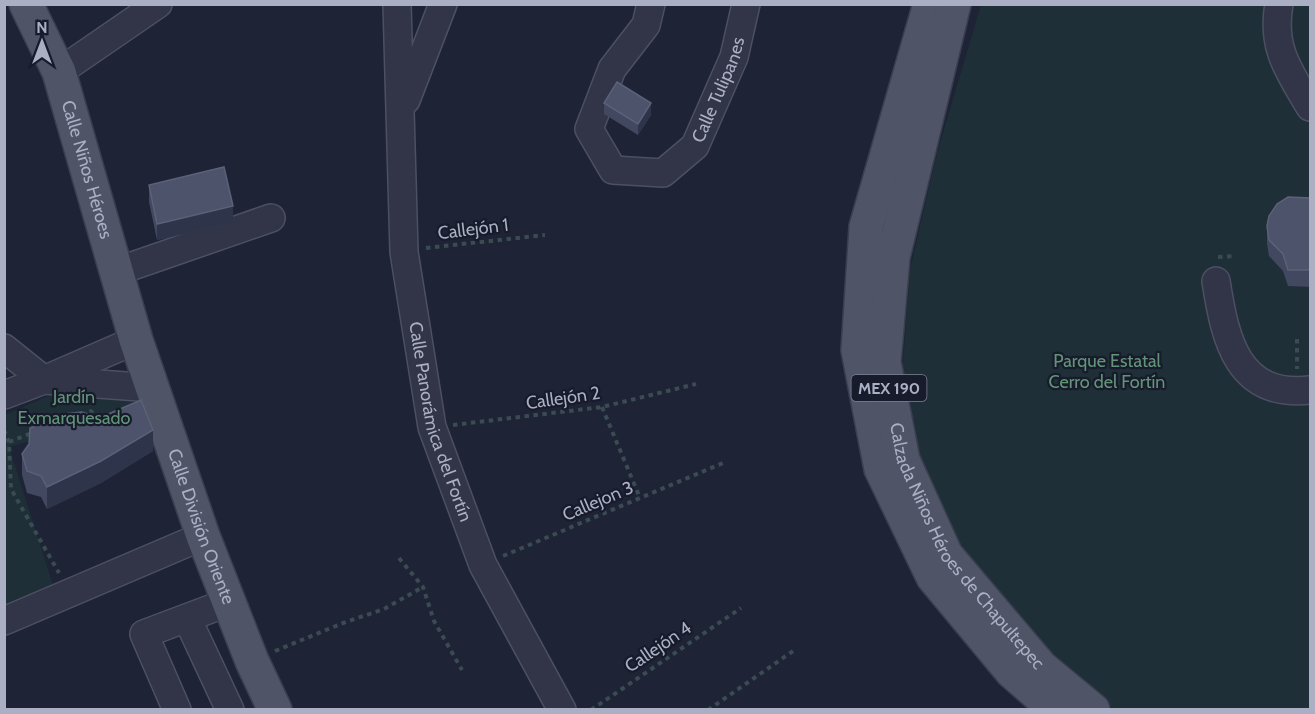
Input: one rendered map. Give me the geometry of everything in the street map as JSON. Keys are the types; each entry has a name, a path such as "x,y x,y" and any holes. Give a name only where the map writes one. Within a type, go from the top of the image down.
{"main road":[{"name":"Calle Niños Héroes","path":"26,4 59,72 118,270 136,340"},
{"name":"Calzada Niños Héroes de Chapultepec","path":"930,4 866,227 858,350 881,469 933,577 1012,672 1056,710"},
{"name":"Calzada Niños Héroes de Chapultepec","path":"954,4 893,257 884,362 903,460 946,555 1041,667 1093,710"},
{"name":"Calle División Oriente","path":"136,340 203,536 252,661 275,710"}],"street":[{"path":"59,72 158,4"},
{"name":"Calle Panorámica del Fortín","path":"397,4 402,110 404,252 432,427 483,565 562,710"},
{"path":"402,110 443,4"},
{"name":"Calle Tulipanes","path":"651,4 646,25 612,69 590,129 613,170 663,172 695,146 734,57 746,4"},
{"path":"1279,4 1275,25 1280,55 1311,107"},
{"path":"118,270 271,218"},
{"path":"1216,281 1223,324 1244,370 1276,388 1311,390"},
{"path":"4,395 136,340"},
{"path":"4,348 44,380 153,388"},
{"path":"4,621 203,536"},
{"path":"177,710 144,634 229,602"},
{"path":"187,618 230,710"}],"path":[{"name":"Callejón 1","path":"404,252 544,235"},
{"name":"Callejón 2","path":"432,427 602,407 696,384"},
{"path":"602,407 640,498"},
{"path":"71,419 92,411 98,421 107,417"},
{"path":"4,430 9,441 11,489 62,576"},
{"path":"9,441 40,430"},
{"name":"Callejon 3","path":"483,565 723,463"},
{"path":"4,492 11,489"},
{"path":"399,558 423,587 434,621 462,670"},
{"path":"252,661 343,623 384,609 423,587"},
{"name":"Callejón 4","path":"591,710 741,608"},
{"path":"708,710 795,649"}],"green space":[{"name":"Parque Estatal Cerro del Fortín","path":"981,5 1310,5 1310,709 1115,710 1057,661 979,570 955,537 924,475 901,389 910,270 937,153"},
{"name":"Jardín Exmarquesado","path":"71,386 130,396 137,412 9,447 53,585 5,605 5,415"}],"building":[{"path":"617,82 651,103 638,124 604,103"},
{"path":"224,167 233,206 157,224 149,185"},
{"path":"1288,197 1311,198 1311,270 1288,270 1283,254 1269,240 1267,226 1269,216 1277,204"},
{"path":"141,400 153,430 101,461 47,487 41,476 27,471 22,454 29,444 30,428 63,414 82,412 99,418"}]}
